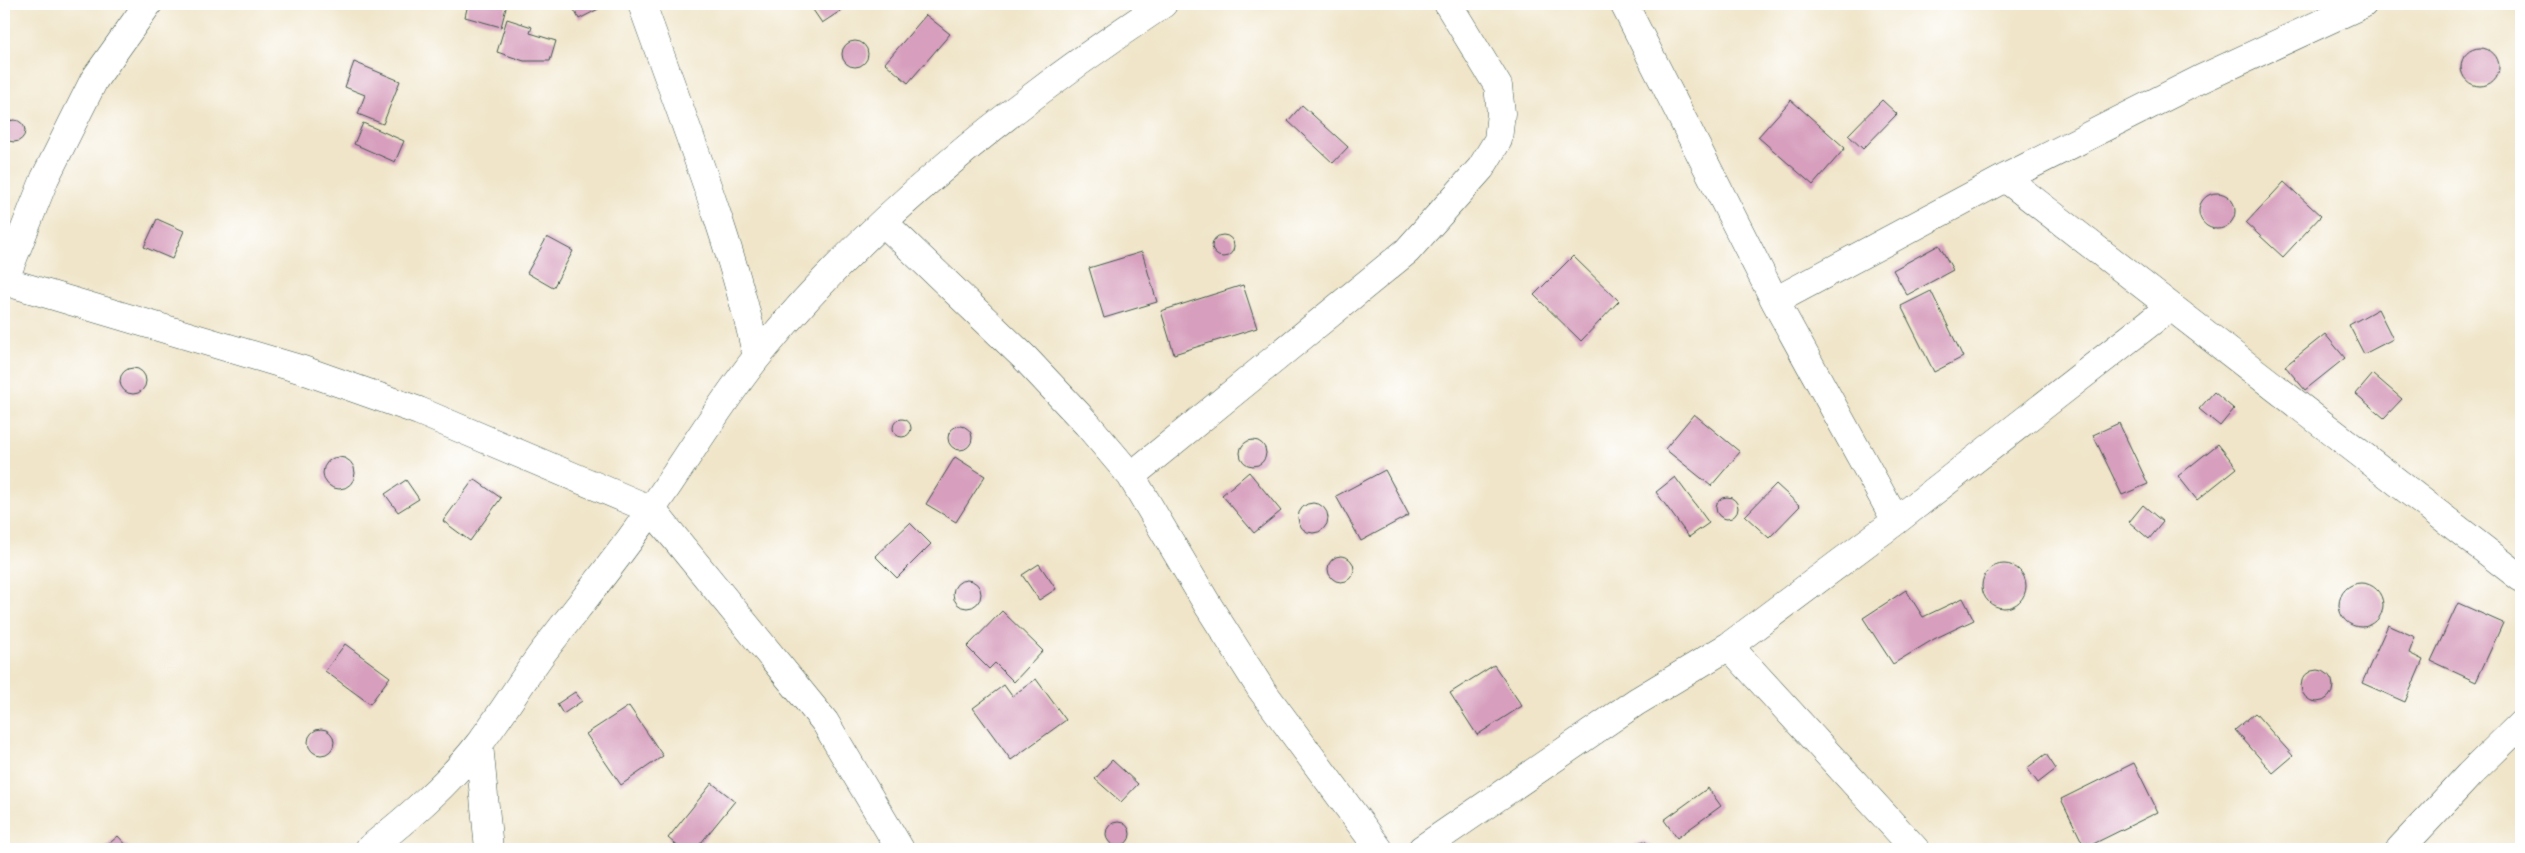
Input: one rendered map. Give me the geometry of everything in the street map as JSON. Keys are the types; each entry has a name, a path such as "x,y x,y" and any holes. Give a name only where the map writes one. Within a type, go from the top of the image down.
{"street":[{"path":"148,4 94,80 45,178 4,281 303,370 392,402 652,510 825,722 900,849"},
{"path":"642,4 716,212 744,301 757,357"},
{"path":"369,849 437,790 478,744 520,682 652,510 707,426 757,357 820,286 884,222 977,141 1066,72 1163,4"},
{"path":"1131,476 1408,251 1481,168 1498,140 1502,113 1498,86 1448,4"},
{"path":"1624,4 1775,302 1896,521"},
{"path":"1775,302 2005,178 2201,79 2363,4"},
{"path":"2005,178 2521,578"},
{"path":"884,222 1026,358 1088,424 1131,476 1209,608 1261,689 1379,849"},
{"path":"1422,849 1636,702 1729,646 1896,521 2170,307"},
{"path":"1729,646 1915,849"},
{"path":"2400,849 2469,775 2521,724"},
{"path":"478,744 489,849"}],"building":[{"path":"468,4 507,4 501,27 465,17"},
{"path":"571,4 608,4 579,19"},
{"path":"809,4 851,4 822,23"},
{"path":"926,15 950,34 908,83 885,63"},
{"path":"507,19 532,27 530,33 556,41 550,61 524,61 497,52"},
{"path":"855,41 864,45 868,54 864,63 855,67 846,63 842,54 846,45"},
{"path":"2480,48 2493,54 2499,67 2493,80 2480,86 2467,80 2461,67 2467,54"},
{"path":"354,62 400,81 383,124 358,114 365,95 345,87"},
{"path":"1791,100 1845,148 1813,185 1758,137"},
{"path":"1882,100 1897,114 1863,149 1848,135"},
{"path":"1302,105 1348,147 1333,163 1288,121"},
{"path":"14,120 22,123 25,131 22,139 14,142 6,139 3,131 6,123"},
{"path":"363,123 404,141 395,162 354,144"},
{"path":"2284,182 2321,216 2283,257 2246,223"},
{"path":"2217,193 2229,199 2235,211 2229,223 2217,229 2205,223 2199,211 2205,199"},
{"path":"157,219 184,231 172,259 144,247"},
{"path":"1223,235 1231,238 1234,246 1231,254 1223,257 1215,254 1212,246 1215,238"},
{"path":"547,237 573,251 553,288 527,273"},
{"path":"1939,245 1953,270 1907,295 1893,270"},
{"path":"1142,252 1157,302 1104,318 1089,268"},
{"path":"1573,256 1619,301 1581,341 1534,295"},
{"path":"1243,285 1257,328 1174,354 1161,311"},
{"path":"1931,291 1963,357 1934,372 1901,306"},
{"path":"2378,309 2393,339 2364,354 2349,325"},
{"path":"2325,334 2345,358 2305,390 2285,366"},
{"path":"133,368 142,372 146,381 142,390 133,394 124,390 120,381 124,372"},
{"path":"2373,374 2402,399 2384,418 2356,394"},
{"path":"2214,392 2234,409 2220,426 2199,409"},
{"path":"1694,414 1740,452 1711,486 1665,449"},
{"path":"902,419 908,422 911,428 908,434 902,437 896,434 893,428 896,422"},
{"path":"2119,423 2148,484 2122,495 2093,435"},
{"path":"960,426 965,427 971,433 971,443 965,449 960,450 955,449 949,443 948,438 949,433 955,427"},
{"path":"1253,440 1262,444 1266,453 1262,462 1253,466 1244,462 1240,453 1244,444"},
{"path":"2218,444 2237,468 2197,500 2178,476"},
{"path":"339,457 345,458 350,462 354,467 354,479 350,484 345,488 339,489 333,488 328,484 324,479 323,473 324,467 328,462 333,458"},
{"path":"955,457 985,476 956,522 926,504"},
{"path":"1385,470 1409,515 1361,541 1336,496"},
{"path":"1249,472 1281,511 1254,533 1222,495"},
{"path":"1675,477 1709,523 1689,537 1656,492"},
{"path":"474,479 501,498 470,541 443,521"},
{"path":"406,480 419,499 398,512 385,494"},
{"path":"1776,484 1800,506 1769,538 1745,516"},
{"path":"1727,497 1735,500 1738,508 1735,516 1727,519 1719,516 1716,508 1719,500"},
{"path":"1313,503 1324,507 1328,518 1324,529 1313,533 1302,529 1298,518 1302,507"},
{"path":"2143,505 2163,522 2149,539 2129,522"},
{"path":"910,523 931,544 897,578 875,556"},
{"path":"1341,556 1350,560 1354,569 1350,578 1341,582 1332,578 1328,569 1332,560"},
{"path":"1039,564 1056,589 1039,600 1022,575"},
{"path":"2000,564 2008,564 2020,570 2026,586 2020,602 2008,608 2000,608 1988,602 1982,590 1982,582 1988,570"},
{"path":"967,580 977,584 981,594 977,604 967,608 957,604 953,594 957,584"},
{"path":"2357,583 2365,583 2377,589 2383,605 2377,621 2365,627 2357,627 2345,621 2339,609 2339,601 2345,589"},
{"path":"1906,590 1923,617 1963,598 1974,620 1934,639 1893,664 1863,618"},
{"path":"2458,603 2503,623 2476,682 2431,661"},
{"path":"1002,611 1043,651 1014,682 995,663 989,669 967,647"},
{"path":"2388,625 2415,637 2409,653 2423,660 2405,702 2362,683"},
{"path":"345,644 390,677 370,704 325,671"},
{"path":"1494,665 1522,706 1477,735 1450,693"},
{"path":"2317,670 2328,675 2333,686 2328,697 2317,702 2306,697 2301,686 2306,675"},
{"path":"1036,679 1066,720 1011,760 973,708 1004,685 1012,696"},
{"path":"575,692 582,701 563,714 557,704"},
{"path":"629,706 663,756 621,785 586,734"},
{"path":"2255,713 2293,756 2273,773 2235,730"},
{"path":"321,729 330,733 334,742 330,751 321,755 312,751 308,742 312,733"},
{"path":"2046,754 2056,769 2038,783 2027,768"},
{"path":"1112,760 1138,784 1121,802 1095,779"},
{"path":"2134,763 2158,812 2085,848 2061,799"},
{"path":"712,783 735,801 696,849 681,849 668,838"},
{"path":"1708,788 1721,806 1677,838 1664,820"},
{"path":"1118,822 1123,823 1129,829 1129,839 1123,845 1118,846 1113,845 1107,839 1106,834 1107,829 1113,823"},
{"path":"118,836 130,849 103,849"},
{"path":"1644,841 1656,849 1630,849 1635,844"}]}
